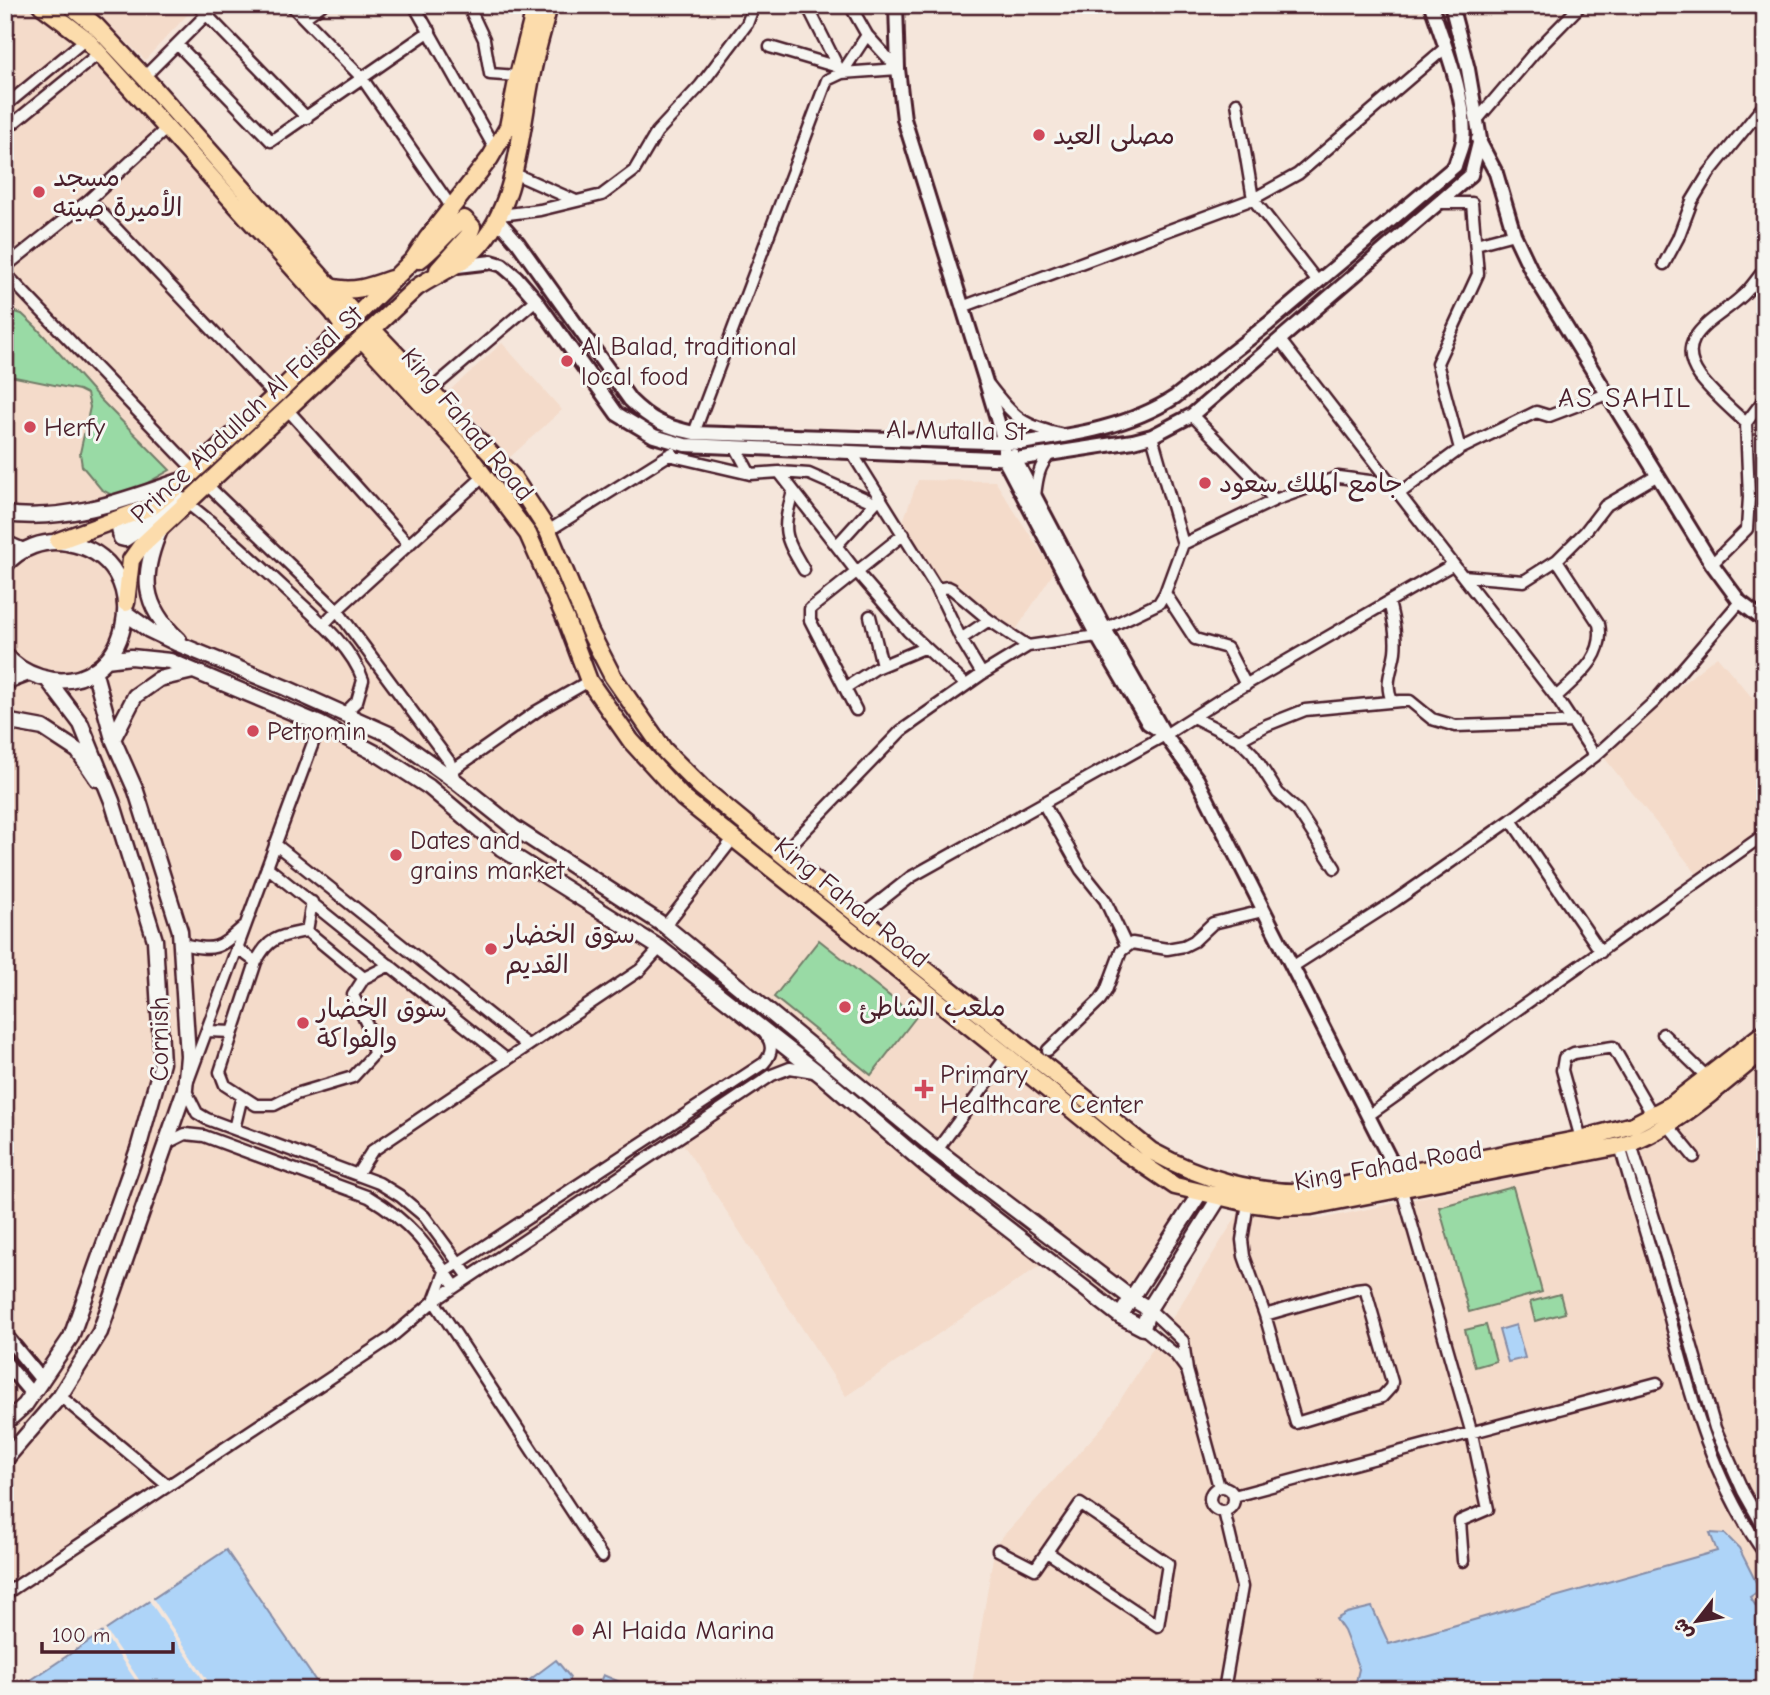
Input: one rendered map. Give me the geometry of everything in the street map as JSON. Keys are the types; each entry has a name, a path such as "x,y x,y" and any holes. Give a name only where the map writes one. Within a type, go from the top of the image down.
{"main road":[{"path":"41,5 86,39 167,128 340,308 351,323"},
{"path":"70,5 96,26 144,77 330,287 340,308"},
{"path":"405,270 495,149 508,127 536,5"},
{"name":"Al Mutalla St","path":"430,278 454,267 475,251 498,217 513,173 533,68 549,5"},
{"path":"330,287 345,291 356,290 396,277 428,253 458,223 464,219 468,221 472,227 469,235 430,278"},
{"name":"Prince Abdullah Al Faisal St","path":"58,541 153,506 275,396 405,270"},
{"name":"Prince Abdullah Al Faisal St","path":"126,608 131,560 161,527 416,288 430,278"},
{"name":"King Fahad Road","path":"367,334 390,357 528,534 566,620 589,681 631,741 683,798 1119,1148 1175,1186 1248,1203 1279,1207 1311,1206 1625,1145 1765,1049"},
{"name":"King Fahad Road","path":"390,357 432,389 512,476 548,531 590,632 613,677 657,741 701,787 859,918 1151,1151 1185,1169 1242,1187 1280,1193 1311,1192 1581,1139 1660,1120 1765,1032"},
{"path":"5,514 41,516 112,505 191,474"},
{"path":"153,506 119,527 121,538 130,536 180,501 197,494"},
{"path":"161,527 150,552 146,573 149,595 154,612 168,630 188,648"},
{"path":"5,566 23,551 40,544 58,541 78,545 96,553 110,566 121,583 126,608 124,631 117,646 94,670 79,677 63,680 29,674 5,654"},
{"path":"5,543 23,551"},
{"path":"126,608 149,630 391,735 455,776 513,827 665,926 937,1150 1149,1309"},
{"path":"106,660 131,657 170,661 320,724 381,756 429,787 500,848 660,948 821,1075 926,1166 1120,1316 1143,1328 1149,1309 1219,1198"},
{"name":"Cornish","path":"5,1460 60,1396 100,1332 185,1089 188,1056 180,931 136,791 113,739 94,670"},
{"path":"113,739 135,696 159,679 193,671"},
{"name":"Cornish","path":"5,1423 25,1405 71,1337 138,1149 162,1063 156,940 112,801 81,724 47,679"},
{"path":"5,720 43,728 78,751 112,801"},
{"path":"907,978 917,964"},
{"path":"1120,1316 1200,1193"}],"street":[{"path":"197,5 307,118"},
{"path":"144,77 216,5"},
{"path":"291,5 362,78 452,208"},
{"path":"304,18 322,5"},
{"path":"414,5 495,149"},
{"path":"468,5 484,39 490,74 518,76"},
{"path":"498,217 540,210 601,194 634,171 657,132 700,86 747,24 754,5"},
{"path":"807,5 840,70"},
{"path":"850,5 867,35 898,69"},
{"path":"896,5 898,69 904,119 1010,459 1101,632 1165,734 1197,779 1397,1173"},
{"path":"1431,5 1457,87 1463,141 1480,139 1496,173 1514,234 1532,272 1712,564 1740,602 1765,621"},
{"name":"Al Mutalla St","path":"454,267 492,262 502,265 536,300 617,414 654,436 685,445 1010,459 1152,436 1192,415 1471,175 1480,139 1468,69 1451,5"},
{"path":"1463,122 1477,120 1534,53 1581,5"},
{"path":"177,44 271,141 430,31"},
{"path":"694,433 827,80 840,70 867,35"},
{"path":"5,106 86,39"},
{"path":"769,47 840,70 898,69"},
{"path":"962,307 1253,199 1298,174 1445,48"},
{"path":"5,130 99,54"},
{"path":"1237,103 1253,199 1317,281"},
{"path":"1664,264 1678,238 1692,201 1709,173 1765,104"},
{"path":"5,267 89,200 167,128"},
{"name":"Al Mutalla St","path":"498,217 630,400 648,418 694,433 1021,443 1119,424 1175,397 1268,324 1455,166 1463,141"},
{"path":"513,173 575,200"},
{"path":"89,200 275,396"},
{"path":"1441,202 1472,203 1476,244 1478,274 1437,363 1460,449"},
{"path":"1476,244 1514,234"},
{"path":"1746,424 1695,369 1691,360 1692,342 1697,332 1741,298 1765,269"},
{"path":"5,273 191,474"},
{"path":"432,389 536,300"},
{"path":"1280,340 1556,697 1595,757"},
{"path":"986,382 1017,417 1036,429 1068,436"},
{"path":"1183,544 1275,500 1338,477 1396,489 1460,449 1536,412 1549,416 1608,394"},
{"path":"1175,397 1275,500"},
{"path":"1712,564 1748,529 1746,424 1765,398"},
{"path":"287,409 409,545"},
{"path":"782,854 901,731 982,674 1028,646 1101,632 1159,603 1183,544 1152,436"},
{"path":"548,531 685,445"},
{"path":"736,448 750,474"},
{"path":"852,453 878,500 904,534 937,589 961,639 982,674"},
{"path":"1034,497 1039,471 1050,454"},
{"path":"668,455 750,474 809,474 878,500"},
{"path":"1010,459 1034,497 1101,632"},
{"path":"779,472 856,571 924,648 966,685"},
{"path":"1463,576 1524,581 1557,559 1585,532 1605,506 1658,475"},
{"path":"323,625 484,476"},
{"path":"793,491 785,519 785,531 788,542 804,570"},
{"path":"197,494 337,610 449,761 455,776 537,711 589,681"},
{"path":"197,494 229,537 323,625 352,658 363,680 357,701 344,714"},
{"path":"837,545 878,500"},
{"path":"856,710 809,614 810,609 904,534"},
{"path":"1556,697 1592,663 1601,634 1599,624 1557,559"},
{"path":"859,918 911,877 1165,734 1452,565"},
{"path":"937,589 952,589 989,620 1028,646"},
{"path":"1165,593 1195,639 1227,648 1246,685"},
{"path":"1389,602 1394,624 1395,651 1387,690 1392,701"},
{"path":"1292,967 1395,901 1595,757 1654,702 1740,602"},
{"path":"870,616 882,665"},
{"path":"961,639 989,620"},
{"path":"845,688 882,665 924,648"},
{"path":"5,683 29,674"},
{"path":"1239,740 1305,710 1392,701 1410,701 1432,719 1456,726 1574,722"},
{"path":"1193,717 1239,740 1253,754 1278,793 1298,811 1335,868"},
{"path":"320,724 185,1089 197,1113 207,1119 358,1173 400,1196 424,1216 469,1277"},
{"path":"1043,803 1081,870 1105,900 1126,946"},
{"path":"1511,820 1601,952"},
{"path":"1369,1115 1765,834"},
{"path":"665,926 733,839"},
{"path":"275,844 527,1045"},
{"path":"267,867 506,1059"},
{"path":"307,931 313,902"},
{"path":"1048,1050 1106,991 1121,951 1126,946 1132,943 1167,949 1184,946 1213,923 1264,911"},
{"path":"181,944 199,948 220,947 246,924"},
{"path":"364,978 307,931 284,934 272,940 261,951 256,962 220,1072 225,1085 256,1105 274,1105 296,1094 352,1077 374,1054 373,1042 353,995 364,978 390,965"},
{"path":"237,948 256,962"},
{"path":"358,1173 372,1152 640,970 660,948"},
{"path":"434,1301 445,1272 764,1063 771,1052 771,1045 761,1028"},
{"path":"207,1031 233,1032"},
{"path":"1663,1034 1708,1078"},
{"path":"1581,1139 1562,1070 1564,1058 1613,1047 1660,1120 1694,1157"},
{"path":"937,1150 1007,1056"},
{"path":"5,1594 389,1339 455,1286 772,1075 781,1070 799,1068 821,1075"},
{"path":"234,1129 242,1096"},
{"path":"164,1144 185,1134 204,1136 369,1197 412,1228 455,1286"},
{"path":"1625,1145 1671,1273 1708,1407 1728,1459 1765,1530"},
{"path":"1625,1145 1695,1410 1716,1468 1765,1554"},
{"path":"1402,1190 1472,1434 1488,1509 1460,1521 1463,1561"},
{"path":"1248,1203 1242,1240 1244,1256 1265,1315 1296,1423 1382,1397 1391,1387 1392,1382 1365,1289 1356,1289 1265,1315"},
{"path":"434,1301 602,1557"},
{"path":"1149,1309 1183,1341 1187,1370 1219,1487"},
{"path":"1143,1328 1175,1354 1187,1370"},
{"path":"5,1335 42,1380"},
{"path":"5,1362 32,1394"},
{"path":"1234,1496 1657,1383"},
{"path":"60,1396 167,1485"},
{"path":"1695,1410 1708,1407"},
{"path":"1219,1487 1226,1487 1234,1496 1231,1507 1224,1511 1217,1510 1209,1502 1210,1494 1219,1487"},
{"path":"998,1550 1035,1569 1080,1504 1168,1564 1157,1626 1047,1552"},
{"path":"1224,1511 1242,1587 1224,1690"}],"shaded area":[{"path":"5,5 34,5 73,37 492,492 527,549 581,676 630,747 1096,1135 1200,1198 1107,1315 1044,1263 846,1396 681,1141 5,1604"},
{"path":"88,5 183,5 190,12 145,60"},
{"path":"502,343 562,410 509,458 449,391"},
{"path":"918,480 995,481 1054,572 1016,630 945,580 937,583 902,524"},
{"path":"1717,656 1765,713 1765,834 1704,883 1599,751"},
{"path":"1765,1054 1765,1620 1750,1597 1760,1590 1739,1548 1710,1533 1718,1551 1389,1644 1358,1612 1347,1613 1336,1620 1344,1631 1359,1669 1354,1690 971,1690 995,1545 1105,1424 1240,1211 1321,1219 1620,1155"}],"green space":[{"path":"5,309 22,314 36,327 100,399 170,470 119,499 101,489 82,466 80,453 90,407 87,394 5,375"},
{"name":"ملعب الشاطئ","path":"819,940 916,1017 871,1075 774,997"},
{"path":"1513,1187 1542,1292 1469,1312 1439,1207"},
{"path":"1560,1294 1565,1313 1535,1321 1530,1302"},
{"path":"1486,1325 1496,1361 1475,1367 1465,1330"}],"water":[{"path":"1516,1325 1525,1358 1508,1362 1499,1330"},
{"path":"1710,1533 1725,1534 1739,1548 1760,1590 1750,1597 1765,1620 1765,1690 1354,1690 1359,1669 1344,1631 1336,1619 1347,1613 1372,1607 1389,1644 1717,1551"},
{"path":"226,1550 322,1690 16,1690"},
{"path":"556,1660 570,1677 565,1690 516,1690"},
{"path":"603,1675 639,1690 596,1690"}],"pier":[{"path":"152,1597 214,1690 210,1690 148,1599"},
{"path":"105,1629 146,1690 142,1690 102,1631"}],"place":[{"name":"مصلى العيد","path":"1039,135"},
{"name":"مسجد الأميرة صيته","path":"39,192"},
{"name":"Al Balad, traditional local food","path":"567,361"},
{"name":"Herfy","path":"30,427"},
{"name":"جامع الملك سعود","path":"1205,483"},
{"name":"Petromin","path":"253,731"},
{"name":"Dates and grains market","path":"396,855"},
{"name":"سوق الخضار القديم","path":"491,949"},
{"name":"ملعب الشاطئ","path":"845,1007"},
{"name":"سوق الخضار والفواكة","path":"303,1023"},
{"name":"Primary Healthcare Center","path":"924,1089"},
{"name":"Al Haida Marina","path":"578,1630"}],"district":[{"name":"AS SAHIL","path":"1625,397"}]}
